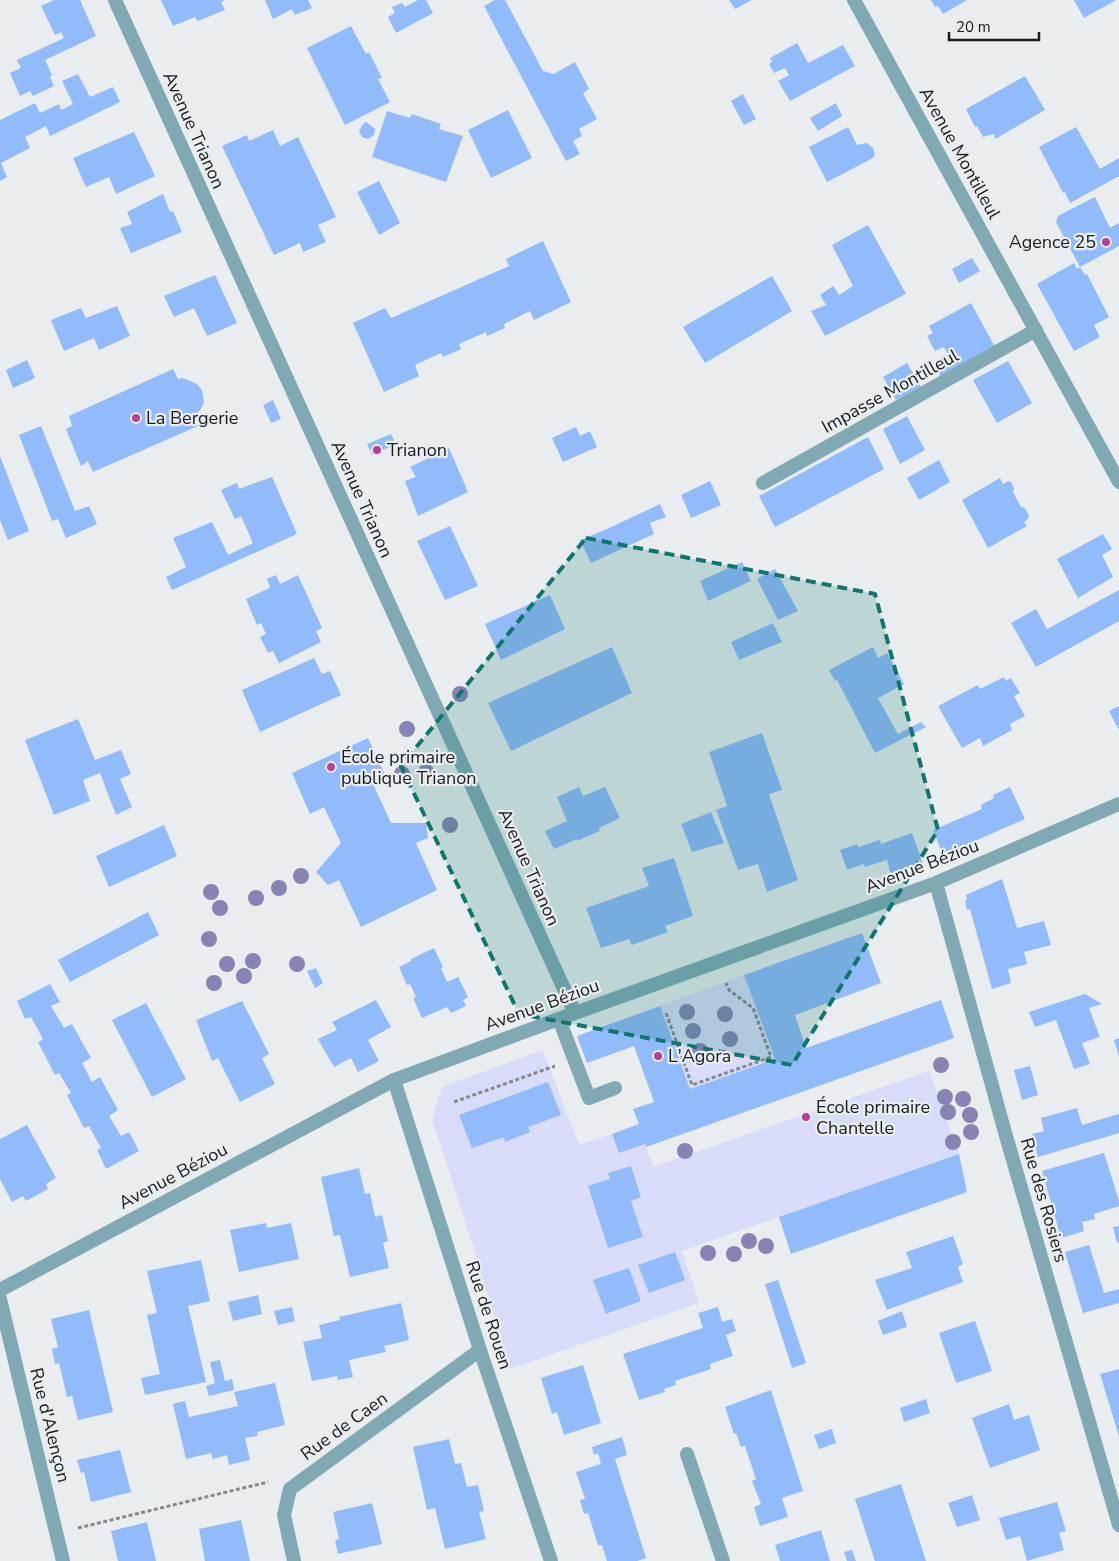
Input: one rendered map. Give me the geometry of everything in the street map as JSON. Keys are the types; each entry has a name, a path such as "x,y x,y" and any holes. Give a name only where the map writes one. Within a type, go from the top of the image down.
{"street":[{"name":"Avenue Trianon","path":"115,0 575,1013"},
{"name":"Avenue Montilleul","path":"854,0 1119,482"},
{"name":"Impasse Montilleul","path":"763,483 1036,330"},
{"name":"Avenue Béziou","path":"0,1290 394,1080 936,883 1119,804"},
{"name":"Rue des Rosiers","path":"936,883 1006,1136 1119,1525"},
{"path":"559,1019 589,1098 615,1088"},
{"name":"Rue de Rouen","path":"394,1080 480,1350 551,1561"},
{"name":"Rue d'Alençon","path":"0,1299 63,1561"},
{"name":"Rue de Caen","path":"290,1489 480,1350"},
{"path":"688,1454 723,1561"},
{"path":"290,1489 284,1515 294,1561"}],"path":[{"path":"666,1012 692,1085 771,1057 753,1008 729,990 726,982"},
{"path":"454,1102 574,1059"},
{"path":"57,1534 267,1482 290,1489"}],"highlighted area":[{"path":"586,538 875,594 938,830 792,1065 519,1014 401,766"}],"shaded area":[{"path":"744,975 775,1059 690,1089 660,1006"},
{"path":"543,1050 579,1145 612,1134 619,1153 645,1144 653,1167 929,1071 959,1154 682,1251 699,1303 510,1369 432,1119 442,1087","holes":["631,1166 641,1197 631,1201 643,1236 608,1248 588,1187 610,1179 608,1173","675,1252 685,1280 649,1293 638,1265","629,1268 641,1301 606,1314"]}],"building":[{"path":"54,0 80,0 96,36 45,60 52,75 50,77 54,86 33,96 30,91 20,96 10,73 21,68 17,60 64,38 61,32 55,35 41,6"},
{"path":"161,0 225,0 221,2 225,10 198,21 195,17 173,26"},
{"path":"265,0 308,0 312,8 295,15 292,9 273,19"},
{"path":"418,0 426,0 433,13 396,33 388,17 395,13 392,7 402,3 405,7"},
{"path":"495,0 505,0 543,71 554,74 575,62 589,89 583,93 597,119 579,129 582,136 573,141 580,154 566,161 484,6"},
{"path":"729,0 752,0 735,9"},
{"path":"931,0 967,0 943,14 938,6 935,7"},
{"path":"1074,0 1116,0 1084,18"},
{"path":"351,26 366,54 369,52 382,78 378,79 390,102 345,125 307,48"},
{"path":"797,43 808,63 843,45 855,66 790,101 778,81 789,75 785,68 774,73 769,64 772,62 770,58"},
{"path":"78,74 90,97 113,87 120,102 50,136 46,126 25,137 30,148 1,163 7,177 0,181 0,120 35,103 40,113 59,104 61,110 73,104 62,81"},
{"path":"1025,76 1045,110 995,139 994,134 983,137 977,126 975,127 966,109"},
{"path":"743,94 756,119 744,125 731,101"},
{"path":"836,103 842,116 818,131 810,118"},
{"path":"508,110 532,158 491,178 468,130"},
{"path":"387,111 410,118 412,114 441,124 439,129 463,136 446,182 372,157"},
{"path":"366,122 375,129 374,135 368,139 362,137 359,131"},
{"path":"848,127 857,145 867,143 873,148 875,154 873,158 827,182 809,147"},
{"path":"1076,127 1100,169 1119,158 1119,176 1070,203 1039,147"},
{"path":"273,130 280,146 298,137 336,217 318,225 326,242 303,252 300,243 274,255 222,146 247,135 249,141"},
{"path":"134,132 155,176 116,194 109,177 86,187 73,158"},
{"path":"379,181 400,223 379,235 357,192"},
{"path":"163,194 170,212 173,211 182,232 131,253 120,228 132,224 127,212"},
{"path":"1095,197 1110,228 1119,223 1119,246 1080,267 1056,222 1058,216"},
{"path":"868,225 906,294 825,336 811,311 826,305 820,295 833,286 839,295 853,286 832,245"},
{"path":"543,241 571,302 534,320 530,311 504,324 505,328 487,336 486,332 459,344 461,349 443,357 441,353 415,365 419,376 384,392 353,323 385,308 391,318 509,266 506,259"},
{"path":"972,258 980,271 959,283 952,269"},
{"path":"1074,263 1077,269 1080,267 1085,275 1087,274 1109,317 1094,325 1100,337 1074,351 1037,284"},
{"path":"215,275 237,323 207,336 194,308 174,317 164,296"},
{"path":"772,276 792,311 705,363 683,327"},
{"path":"971,303 995,347 940,376 937,368 952,361 944,347 935,351 927,336 933,333 929,326"},
{"path":"117,306 130,336 99,350 94,338 64,351 51,320 81,308 86,318"},
{"path":"27,360 35,378 13,388 6,370"},
{"path":"1008,361 1032,403 997,423 973,380"},
{"path":"907,363 921,387 896,400 883,377"},
{"name":"La Bergerie","path":"173,369 178,379 183,378 197,384 202,390 204,403 194,416 198,426 93,472 88,461 81,466 66,429 72,426 69,416"},
{"path":"273,400 281,419 271,423 263,405"},
{"path":"907,416 925,450 900,464 883,429"},
{"path":"41,426 75,511 89,506 97,524 66,538 58,519 52,521 19,435"},
{"path":"576,427 580,436 590,431 597,447 563,462 552,438"},
{"name":"Trianon","path":"391,434 396,444 372,455 367,444"},
{"path":"868,437 884,469 775,527 759,496"},
{"path":"449,448 468,492 418,516 405,481 416,477 410,467"},
{"path":"0,456 29,531 8,540 0,520"},
{"path":"939,460 950,482 919,500 907,478"},
{"path":"272,477 297,534 172,590 166,577 186,567 173,538 212,522 228,555 253,543 241,516 235,519 221,490 237,483 239,489"},
{"path":"1000,478 1003,484 1008,481 1011,482 1014,488 1013,492 1021,507 1025,508 1029,516 1024,522 1027,526 988,548 962,500"},
{"path":"710,481 721,505 691,518 681,495"},
{"path":"660,504 666,517 650,523 654,534 591,563 580,540"},
{"path":"450,526 478,586 445,600 417,541"},
{"path":"1103,534 1112,549 1102,555 1113,577 1078,598 1057,559"},
{"path":"742,562 751,581 708,601 700,581"},
{"path":"775,569 798,611 778,620 757,579"},
{"path":"276,575 280,584 298,575 322,628 316,631 321,642 279,663 273,651 268,653 260,637 266,634 261,623 257,625 246,599 270,588 267,579"},
{"path":"1119,590 1119,621 1036,667 1011,623 1036,609 1047,629"},
{"path":"550,595 565,629 501,660 485,624"},
{"path":"773,623 782,642 739,660 731,642"},
{"path":"612,647 632,693 511,751 488,703"},
{"path":"873,647 878,658 887,653 904,684 878,698 898,734 921,722 926,727 875,753 837,680 835,681 829,670"},
{"path":"314,658 322,674 330,671 341,695 260,732 242,690"},
{"path":"1004,677 1006,681 1011,678 1020,693 1014,696 1025,716 1010,724 1012,730 983,746 980,738 962,748 938,706 978,685 980,689"},
{"path":"1119,706 1119,730 1109,711"},
{"path":"78,719 95,760 121,750 131,774 120,779 132,807 116,815 100,773 83,780 90,801 54,815 25,740"},
{"path":"762,733 782,790 769,794 798,880 767,892 758,864 738,870 716,810 727,806 709,752"},
{"path":"368,738 387,779 374,786 391,823 426,823 428,838 416,843 437,890 361,927 339,880 328,885 316,872 341,843 324,807 310,814 292,773"},
{"path":"579,787 583,796 605,787 620,818 599,828 600,831 554,849 545,831 567,821 557,797"},
{"path":"1010,787 1025,819 943,855 933,830 982,809 981,805 994,798 993,795"},
{"path":"711,812 724,843 692,852 681,824"},
{"path":"164,825 177,856 109,887 96,856"},
{"path":"912,833 923,864 891,875 887,860 865,867 864,864 847,870 840,850 857,844 858,847 880,840 881,844"},
{"path":"674,858 693,916 665,926 668,932 632,945 629,939 601,948 586,908 649,886 642,868"},
{"path":"1002,879 1017,928 1044,921 1051,945 1024,952 1027,964 1008,969 1011,983 992,989 970,909 967,910 965,901 967,900 966,895"},
{"path":"148,912 159,935 70,982 58,960"},
{"path":"862,933 881,983 795,1015 806,1048 941,1000 954,1038 646,1147 645,1144 619,1153 612,1134 639,1124 633,1109 654,1102 634,1046 587,1063 577,1036 660,1006 690,1089 775,1059 744,975"},
{"path":"434,948 443,967 441,968 447,982 458,977 468,997 463,1000 466,1006 451,1013 447,1007 422,1018 413,998 416,997 410,984 407,985 399,967"},
{"path":"316,968 323,983 315,988 307,971"},
{"path":"50,984 60,1002 51,1006 64,1028 72,1024 91,1058 82,1063 92,1082 100,1077 118,1110 109,1116 121,1136 129,1132 139,1151 106,1169 97,1150 101,1148 89,1126 84,1128 67,1095 71,1093 59,1073 55,1075 38,1042 43,1039 31,1017 25,1019 17,1001"},
{"path":"1085,994 1102,1004 1089,1008 1100,1037 1082,1043 1090,1064 1074,1069 1056,1020 1035,1027 1029,1012"},
{"path":"376,1000 391,1027 368,1040 379,1061 358,1072 351,1058 334,1067 318,1039 337,1030 332,1022"},
{"path":"242,1001 269,1054 262,1058 275,1084 240,1102 218,1058 212,1061 196,1020"},
{"path":"146,1003 186,1079 152,1097 112,1020"},
{"path":"1119,1038 1119,1056 1114,1040"},
{"path":"1030,1066 1038,1095 1022,1100 1014,1070"},
{"path":"548,1082 561,1115 528,1127 530,1132 505,1142 504,1137 472,1148 459,1115"},
{"path":"1077,1108 1082,1125 1119,1114 1119,1133 1038,1157 1032,1134 1044,1131 1041,1118"},
{"path":"27,1125 56,1178 46,1184 48,1189 26,1201 23,1196 12,1202 0,1179 0,1139"},
{"path":"1104,1153 1119,1206 1094,1214 1095,1219 1082,1222 1084,1231 1061,1238 1042,1171"},
{"path":"959,1154 967,1192 791,1254 779,1217"},
{"path":"631,1166 641,1197 631,1201 643,1237 608,1248 588,1186 610,1179 608,1173"},
{"path":"359,1168 365,1194 370,1193 375,1217 382,1215 388,1241 383,1243 389,1268 350,1277 340,1235 334,1236 321,1177"},
{"path":"266,1223 267,1228 291,1223 299,1259 239,1272 230,1230"},
{"path":"1119,1226 1119,1242 1117,1243 1113,1227"},
{"path":"953,1236 963,1264 958,1267 963,1282 887,1310 875,1280 912,1268 906,1252"},
{"path":"1089,1245 1104,1293 1119,1289 1119,1303 1083,1313 1065,1252"},
{"path":"675,1252 685,1280 649,1293 638,1265"},
{"path":"201,1260 210,1301 188,1306 206,1382 145,1395 141,1378 160,1374 147,1315 157,1313 147,1271"},
{"path":"629,1268 641,1301 606,1314 593,1280"},
{"path":"778,1280 806,1363 792,1368 765,1284"},
{"path":"258,1295 262,1314 233,1321 228,1302"},
{"path":"401,1303 409,1340 384,1346 386,1352 349,1360 353,1377 338,1380 337,1376 312,1381 303,1342 322,1338 319,1325 340,1320 339,1317"},
{"path":"292,1307 295,1321 278,1325 274,1311"},
{"path":"718,1307 722,1322 732,1319 736,1331 726,1335 733,1356 710,1364 711,1369 675,1381 676,1385 664,1389 665,1392 639,1400 623,1354 703,1328 698,1313"},
{"path":"89,1310 113,1412 78,1420 72,1396 67,1397 59,1363 55,1364 52,1349 58,1347 51,1319"},
{"path":"902,1311 907,1327 883,1335 878,1321"},
{"path":"975,1321 992,1371 956,1383 939,1333"},
{"path":"220,1360 225,1381 232,1379 234,1390 209,1396 206,1386 215,1383 210,1362"},
{"path":"583,1365 601,1423 564,1435 557,1412 552,1414 541,1378"},
{"path":"1119,1369 1119,1436 1100,1374"},
{"path":"275,1383 285,1425 257,1432 258,1436 245,1438 250,1460 229,1465 227,1455 213,1459 211,1453 186,1459 173,1404 185,1401 189,1417 238,1406 234,1392"},
{"path":"771,1390 803,1491 782,1498 788,1517 760,1526 754,1507 761,1504 752,1481 756,1479 745,1446 741,1447 736,1433 734,1434 725,1407"},
{"path":"926,1399 930,1413 904,1422 900,1408"},
{"path":"1009,1404 1014,1420 1029,1415 1040,1450 990,1468 972,1418"},
{"path":"832,1429 836,1443 819,1449 814,1435"},
{"path":"622,1437 627,1455 615,1459 646,1558 637,1561 607,1561 602,1545 598,1545 588,1513 584,1514 580,1500 585,1499 576,1472 601,1464 598,1453 594,1455 592,1447"},
{"path":"449,1439 455,1464 461,1463 467,1487 478,1485 484,1511 479,1512 486,1539 445,1549 435,1508 427,1510 413,1447"},
{"path":"120,1450 131,1492 91,1502 84,1472 81,1473 77,1460"},
{"path":"901,1484 926,1561 875,1561 855,1499"},
{"path":"972,1495 980,1520 957,1527 948,1503"},
{"path":"1057,1502 1066,1531 1059,1533 1064,1550 1027,1561 1020,1536 1006,1540 999,1518"},
{"path":"372,1503 382,1544 338,1554 335,1540 339,1539 333,1512"},
{"path":"241,1520 250,1561 205,1561 199,1529"},
{"path":"147,1522 156,1561 118,1561 111,1531"},
{"path":"821,1530 830,1561 780,1561 775,1545"},
{"path":"852,1550 856,1561 847,1561 844,1552"}],"place":[{"name":"Agence 25","path":"1106,242"},
{"name":"La Bergerie","path":"136,418"},
{"name":"Trianon","path":"377,450"},
{"name":"École primaire publique Trianon","path":"331,767"},
{"name":"L'Agora","path":"658,1056"},
{"name":"École primaire Chantelle","path":"806,1117"}]}
